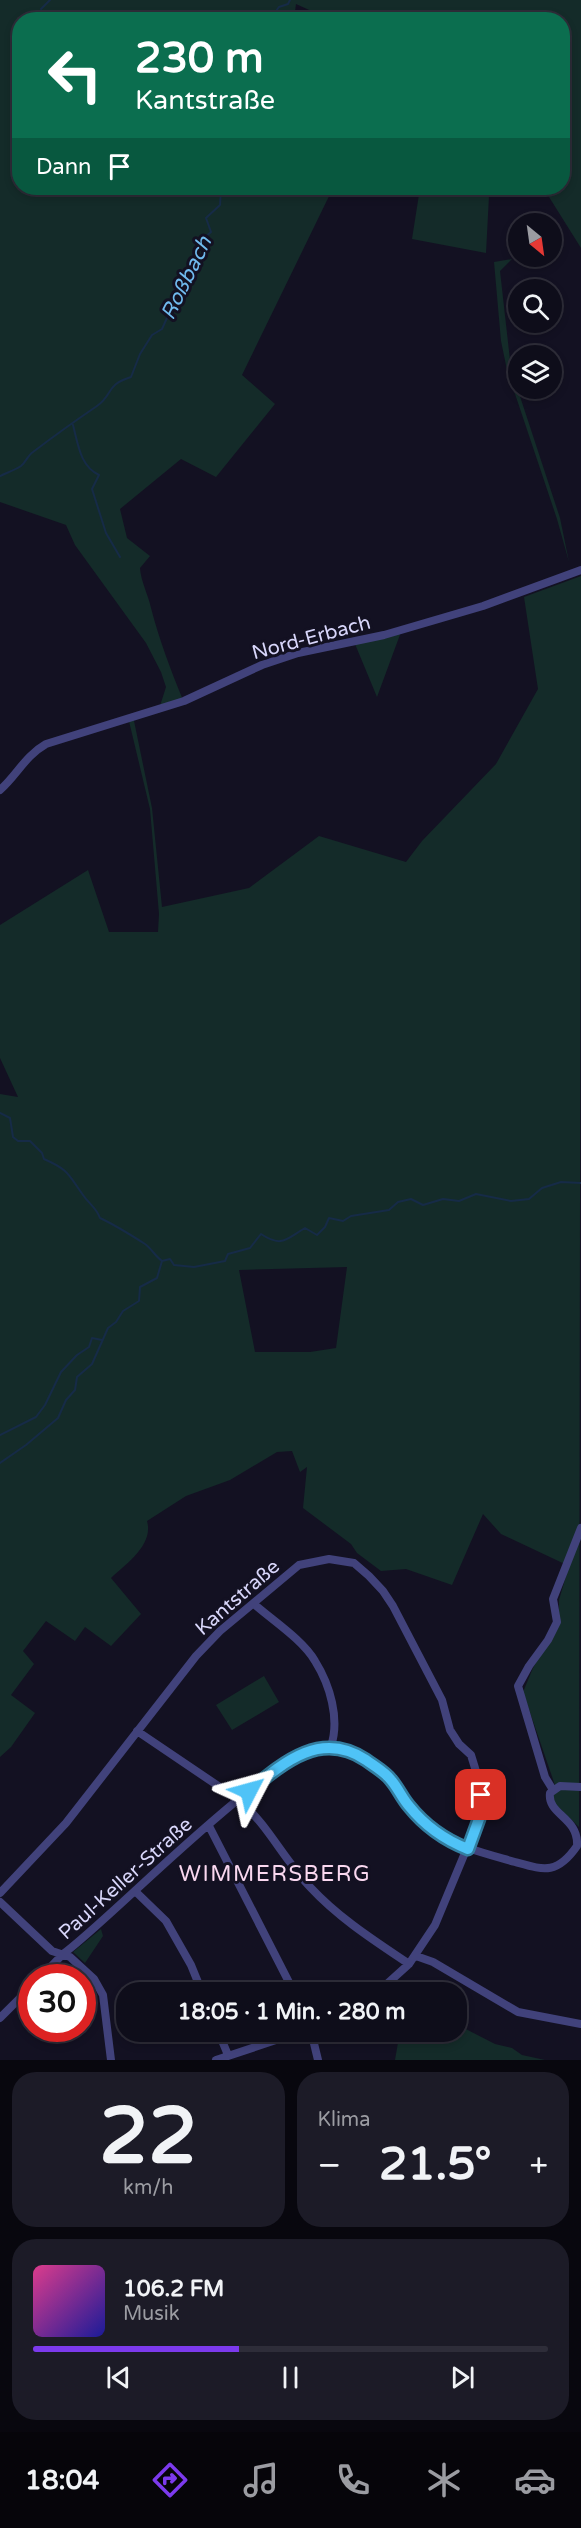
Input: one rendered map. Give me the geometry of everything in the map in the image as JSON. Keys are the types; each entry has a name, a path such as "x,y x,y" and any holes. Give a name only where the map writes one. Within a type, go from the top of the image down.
{"street":[{"name":"Nord-Erbach","path":"0,790 23,761 46,744 184,701 262,665 298,653 384,635 483,606 581,570"},
{"path":"553,1790 545,1776 518,1686 557,1622 553,1599 581,1528"},
{"name":"Kantstraße","path":"0,1893 66,1823 196,1656 220,1631 299,1565 315,1560 343,1560 354,1563 369,1576 393,1606 441,1700 450,1730 459,1744 471,1755 477,1769 481,1807 468,1849 435,1925 416,1956 389,1982"},
{"path":"254,1604 305,1649 315,1661 331,1699 334,1737 331,1746 351,1751 375,1766 390,1779 410,1807 451,1842 535,1868 550,1869 561,1864 577,1846 578,1836 572,1826 551,1805 549,1796 553,1790 568,1785 581,1787"},
{"path":"137,1731 239,1800 254,1813 298,1873 326,1904 409,1964"},
{"name":"Paul-Keller-Straße","path":"53,1964 239,1800 287,1763 315,1749 331,1746"},
{"path":"209,1826 289,1982"},
{"path":"135,1891 166,1922 191,1965 198,1982"},
{"path":"0,1902 52,1951 63,1954 79,1964 99,1987 106,2012 111,2060"},
{"path":"416,1956 433,1962 518,2012 581,2024"},
{"path":"0,2018 18,2000"},
{"path":"220,2042 223,2058 270,2042"},
{"path":"314,2042 318,2060"}],"green space":[{"path":"0,0 581,0 581,248 562,218 562,213 559,213 548,195 570,195 570,12 314,12 296,4 295,12 12,12 12,195 330,195 242,375 275,404 216,477 181,459 120,509 127,538 150,556 140,568 142,578 162,644 183,700 159,709 166,687 161,672 146,643 75,545 66,525 0,502"},
{"path":"419,195 497,195 489,196 486,253 412,239"},
{"path":"508,260 508,263 500,271 508,345 508,373 501,341 494,262"},
{"path":"517,399 521,399 560,518 569,562"},
{"path":"581,576 579,1827 553,1802 553,1795 557,1791 523,1692 533,1668 559,1622 559,1600 569,1566 501,1534 483,1514 452,1585 406,1569 381,1571 357,1553 351,1544 303,1508 307,1467 300,1472 292,1451 277,1452 230,1480 186,1496 147,1521 148,1530 143,1546 111,1578 141,1614 111,1646 85,1627 75,1641 46,1621 23,1651 34,1664 11,1695 35,1713 11,1747 0,1757 0,1094 18,1097 0,1058 0,925 88,870 109,932 158,932 159,914 150,809 128,717 133,716 152,808 162,907 249,888 319,836 406,862 422,841 496,764 538,689 524,597","holes":["347,1267 336,1348 310,1352 255,1352 239,1270"]},
{"path":"401,632 377,697 355,644"},
{"path":"264,1676 279,1702 232,1730 216,1705"},
{"path":"101,1929 103,1936 85,1963 73,1952"},
{"path":"467,2030 495,2044 512,2048 522,2055 545,2060 395,2060 398,2042 467,2042"}],"waterway":[{"path":"41,9 50,0"},
{"name":"Roßbach","path":"275,12 279,7 288,4 290,0"},
{"name":"Roßbach","path":"0,476 21,466 31,453 102,402 117,383 131,377 140,354 152,335 162,329 176,298 175,289 188,271 197,244 211,232 206,218 220,205 221,195"},
{"path":"73,425 78,447 84,460 99,475 92,489 106,533 120,557"},
{"path":"0,1113 10,1118 13,1137 18,1141 30,1141 42,1153 44,1159 59,1166 67,1173 100,1218 145,1244 162,1261 170,1259 174,1265 194,1267 225,1261 228,1254 250,1248 261,1234 274,1241 279,1241 305,1228 317,1235 325,1227 329,1218 343,1221 351,1216 389,1210 398,1202 411,1199 423,1205 443,1199 459,1201 476,1194 511,1201 529,1199 542,1188 561,1182 581,1183"},
{"path":"0,1463 58,1418 66,1400 75,1390 77,1377 92,1364 108,1328 116,1322 123,1311 139,1301 140,1287 157,1278 162,1261"},
{"path":"0,1435 36,1417 45,1405 61,1372 77,1355 89,1347 92,1338 102,1340"}],"district":[{"name":"WIMMERSBERG","path":"275,1873"}],"route":[{"path":"249,1791 272,1773 305,1753 325,1746 344,1749 357,1754 390,1779 410,1807 433,1829 451,1842 468,1849 479,1819 481,1795"}]}
